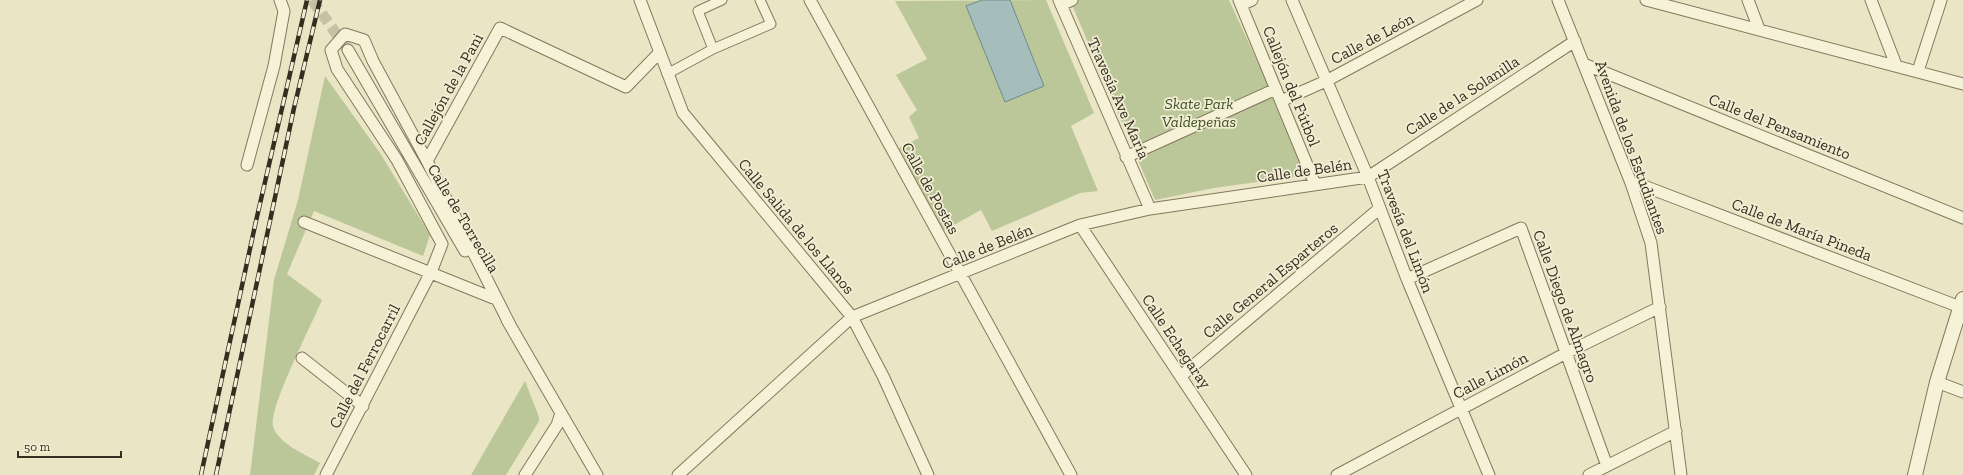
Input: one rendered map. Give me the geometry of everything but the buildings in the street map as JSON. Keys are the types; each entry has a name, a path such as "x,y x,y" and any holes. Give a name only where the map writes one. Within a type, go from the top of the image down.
{"street":[{"path":"247,165 274,66 284,11 280,0"},
{"name":"Calle Salida de los Llanos","path":"640,0 667,74 683,112 852,317 883,376 928,475"},
{"path":"713,49 698,11 722,0"},
{"path":"667,74 713,49 771,24 760,0"},
{"name":"Calle de Postas","path":"810,0 959,274 1071,475"},
{"path":"1060,3 1072,0"},
{"path":"1240,2 1252,0"},
{"name":"Travesía del Limón","path":"1292,0 1368,176 1407,279 1489,475"},
{"name":"Calle de León","path":"1281,100 1326,81 1477,0"},
{"name":"Avenida de los Estudiantes","path":"1558,0 1631,183 1651,243 1681,475"},
{"path":"1646,0 1660,2 1963,84"},
{"path":"1748,0 1759,30"},
{"path":"1871,0 1896,65"},
{"path":"1918,71 1941,0"},
{"name":"Callejón del Fútbol","path":"1240,2 1315,184"},
{"name":"Travesía Ave María","path":"1060,3 1150,209"},
{"name":"Callejón de la Pani","path":"427,161 500,28 626,87 659,53"},
{"name":"Calle del Ferrocarril","path":"326,475 431,272 442,244 396,160 338,69 330,50 345,34 364,40 373,61 427,161"},
{"name":"Calle de la Solanilla","path":"1368,176 1575,41"},
{"name":"Calle de Torrecilla","path":"348,50 417,172 510,325 597,475"},
{"name":"Calle del Pensamiento","path":"1584,64 1963,218"},
{"path":"1126,157 1276,90"},
{"path":"427,161 510,325"},
{"name":"Calle de Belén","path":"678,475 852,317 1080,225 1150,209 1368,176"},
{"name":"Calle de María Pineda","path":"1631,183 1644,186 1962,303"},
{"name":"Calle General Esparteros","path":"1180,376 1380,208"},
{"name":"Calle de Torrecilla","path":"304,222 493,298"},
{"name":"Calle Echegaray","path":"1080,225 1246,475"},
{"name":"Calle Diego de Almagro","path":"1407,279 1521,228 1607,466"},
{"path":"1915,475 1937,382 1962,303"},
{"name":"Calle Limón","path":"1337,475 1566,353 1660,307"},
{"path":"302,358 363,406"},
{"path":"1937,382 1963,392"},
{"path":"525,475 557,425 561,413"},
{"path":"1589,475 1676,431"}],"green space":[{"path":"1046,0 1094,113 1071,126 1098,191 1080,193 992,231 981,210 943,231 899,148 919,138 909,117 917,110 896,75 927,59 895,1"},
{"name":"Skate Park Valdepeñas","path":"1070,0 1229,0 1294,141 1307,175 1214,188 1155,200"},
{"path":"325,76 380,153 430,235 423,256 314,211 287,274 322,300 284,384 274,416 273,426 280,438 286,443 320,463 314,475 250,475 274,280 298,200"},
{"path":"525,381 539,417 539,421 506,475 471,475"}],"water":[{"path":"982,0 1010,0 1044,86 1005,102 966,6"}],"tunnel":[{"path":"312,0 348,50"}],"railway":[{"path":"201,475 256,221 307,0"},
{"path":"216,475 294,108 320,0"}]}
